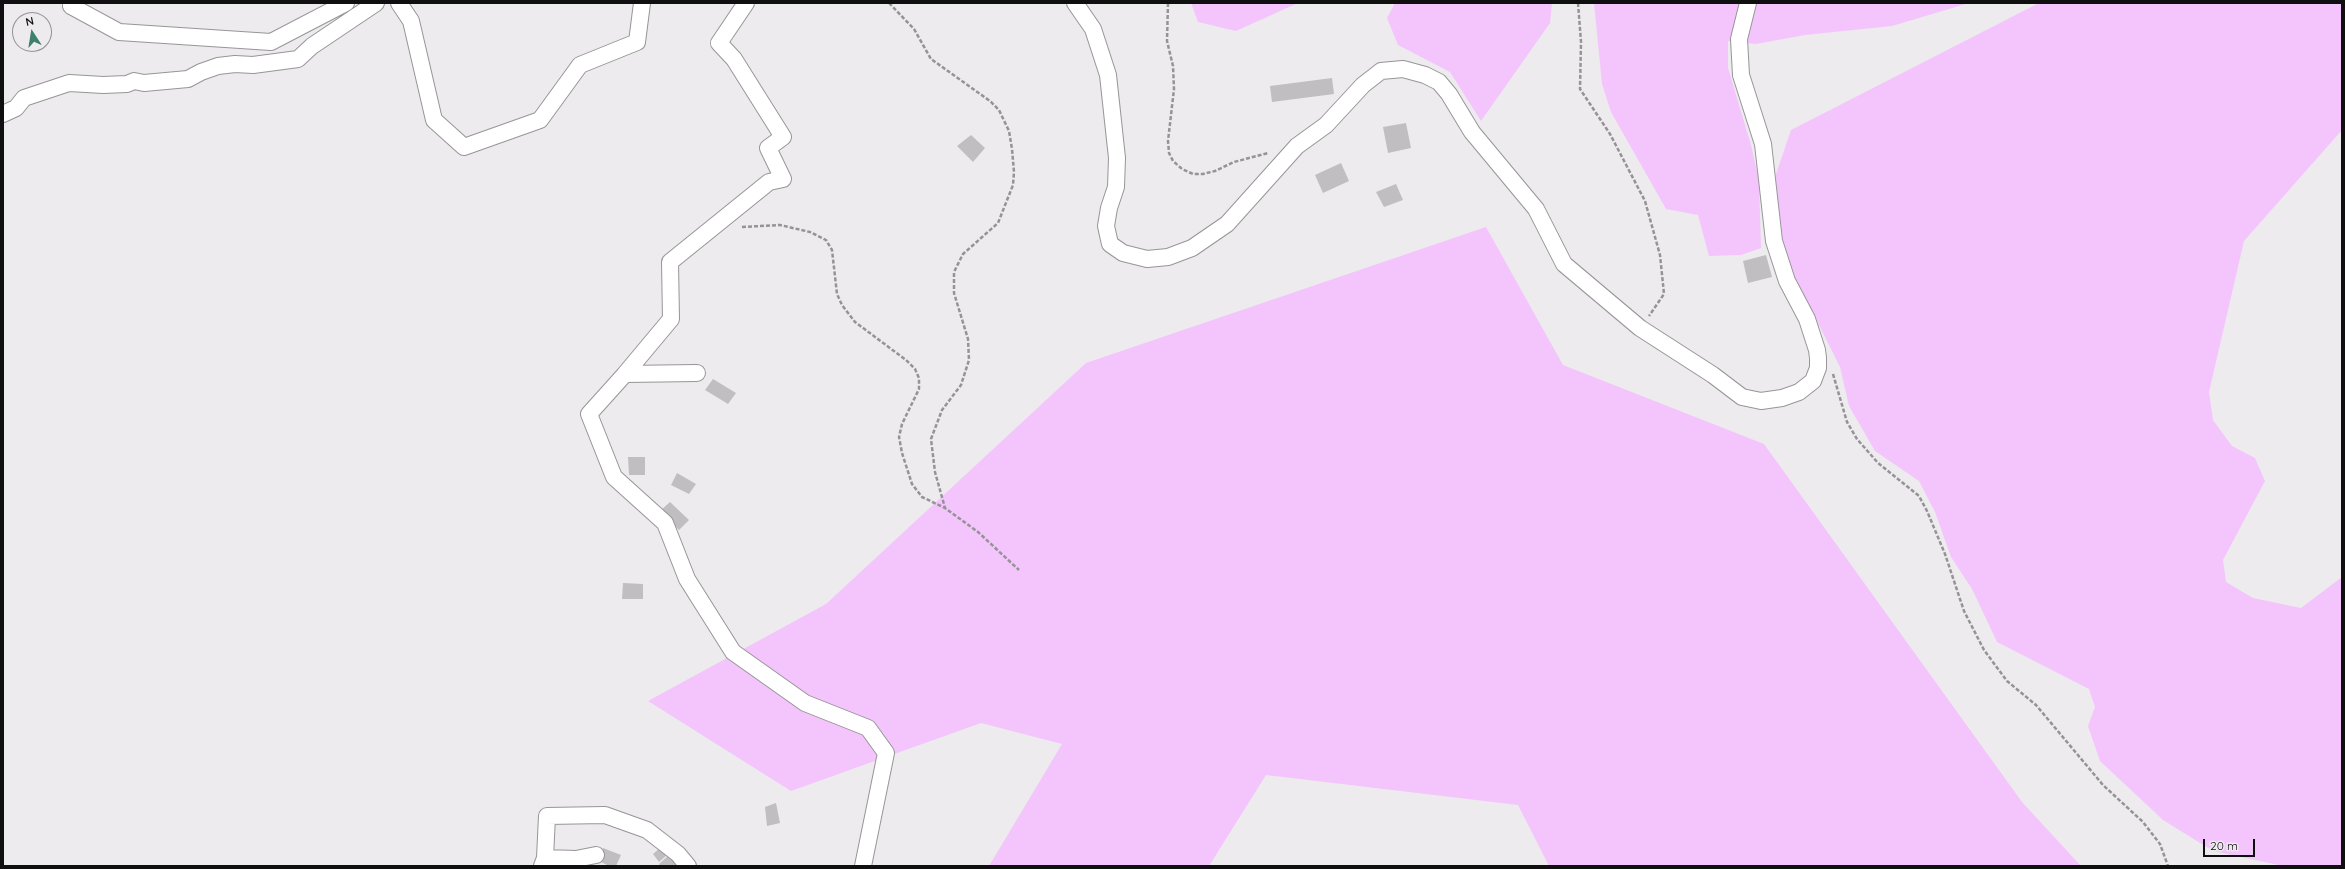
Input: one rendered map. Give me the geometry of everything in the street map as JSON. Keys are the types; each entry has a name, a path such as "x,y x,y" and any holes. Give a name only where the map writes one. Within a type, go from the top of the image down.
{"street":[{"path":"73,3 71,6 119,32 271,42 346,3"},
{"path":"3,114 16,108 24,98 69,83 103,85 127,84 134,81 144,83 188,79 201,72 218,66 235,64 253,65 298,58 376,3"},
{"path":"399,3 411,21 434,120 464,147 540,120 580,65 637,42 642,3"},
{"path":"746,3 719,42 734,59 783,137 768,148 783,179 769,182 670,262 671,319 589,414 614,476 665,523 687,579 733,652 805,703 868,728 886,752 863,866"},
{"path":"1075,3 1093,29 1108,75 1117,158 1116,187 1109,208 1106,226 1110,244 1123,253 1147,259 1168,257 1192,248 1227,224 1298,146 1326,125 1363,85 1381,71 1403,69 1425,75 1439,82 1449,94 1472,132 1536,209 1564,264 1640,328 1713,375 1742,397 1762,401 1782,398 1799,392 1813,381 1818,368 1818,358 1817,350 1807,319 1787,281 1774,241 1763,144 1741,75 1739,40 1748,3"},
{"path":"625,374 697,372"},
{"path":"596,855 576,859 543,862 547,816 605,815 647,830 678,854 688,866"}],"path":[{"path":"889,3 914,29 931,59 990,101 999,110 1009,131 1012,149 1014,172 1013,185 998,223 964,254 954,272 954,293 968,339 969,360 961,386 944,406 932,439 935,472 945,508"},
{"path":"1168,3 1167,41 1173,66 1174,89 1168,141 1169,153 1173,161 1182,169 1193,174 1203,174 1215,171 1234,162 1269,153"},
{"path":"1578,3 1581,42 1580,89 1610,134 1645,201 1660,255 1664,294 1640,328"},
{"path":"740,228 746,225 780,225 810,232 826,240 832,250 837,294 842,305 855,322 906,360 915,369 919,378 919,389 902,424 900,438 902,453 912,484 922,497 945,508 978,532 1019,570"},
{"path":"1818,358 1826,360 1832,370 1847,422 1857,439 1878,463 1906,484 1922,501 1945,554 1964,611 1984,650 2008,681 2036,705 2103,784 2143,822 2160,844 2168,866"}],"shaded area":[{"path":"1191,3 1298,3 1236,31 1198,22"},
{"path":"1395,3 1552,3 1550,23 1481,121 1450,72 1398,45 1387,18"},
{"path":"1594,3 1969,3 1892,26 1805,35 1756,44 1728,41 1728,68 1751,145 1759,180 1761,248 1741,255 1709,256 1698,215 1666,209 1611,112 1602,84"},
{"path":"2039,3 2342,3 2342,130 2244,241 2209,392 2213,420 2232,446 2255,458 2265,481 2223,560 2226,582 2253,598 2301,608 2342,577 2342,866 2283,866 2213,851 2163,820 2100,761 2088,726 2095,707 2089,689 1997,642 1972,589 1951,557 1935,512 1919,481 1875,451 1849,406 1840,367 1792,271 1776,220 1776,174 1791,130"},
{"path":"1486,227 1563,365 1764,444 2022,802 2081,866 1549,866 1518,805 1266,775 1209,866 989,866 1062,744 981,723 791,791 648,701 826,604 1086,363"}],"building":[{"path":"1332,78 1334,94 1272,102 1270,86"},
{"path":"1406,123 1411,148 1388,153 1383,127"},
{"path":"971,135 985,148 973,162 957,146"},
{"path":"1341,163 1349,181 1323,193 1315,175"},
{"path":"1396,184 1403,200 1384,207 1376,192"},
{"path":"1766,255 1772,277 1748,283 1743,261"},
{"path":"713,379 736,393 728,404 705,390"},
{"path":"628,457 645,457 645,475 629,475"},
{"path":"677,473 696,484 689,494 671,485"},
{"path":"670,502 689,520 679,530 660,511"},
{"path":"623,583 643,584 643,599 622,599"},
{"path":"776,803 780,823 767,826 765,807"},
{"path":"603,848 621,855 616,866 609,866 597,860"},
{"path":"660,848 667,855 659,862 653,854"},
{"path":"669,855 678,866 660,866 659,864"}]}
